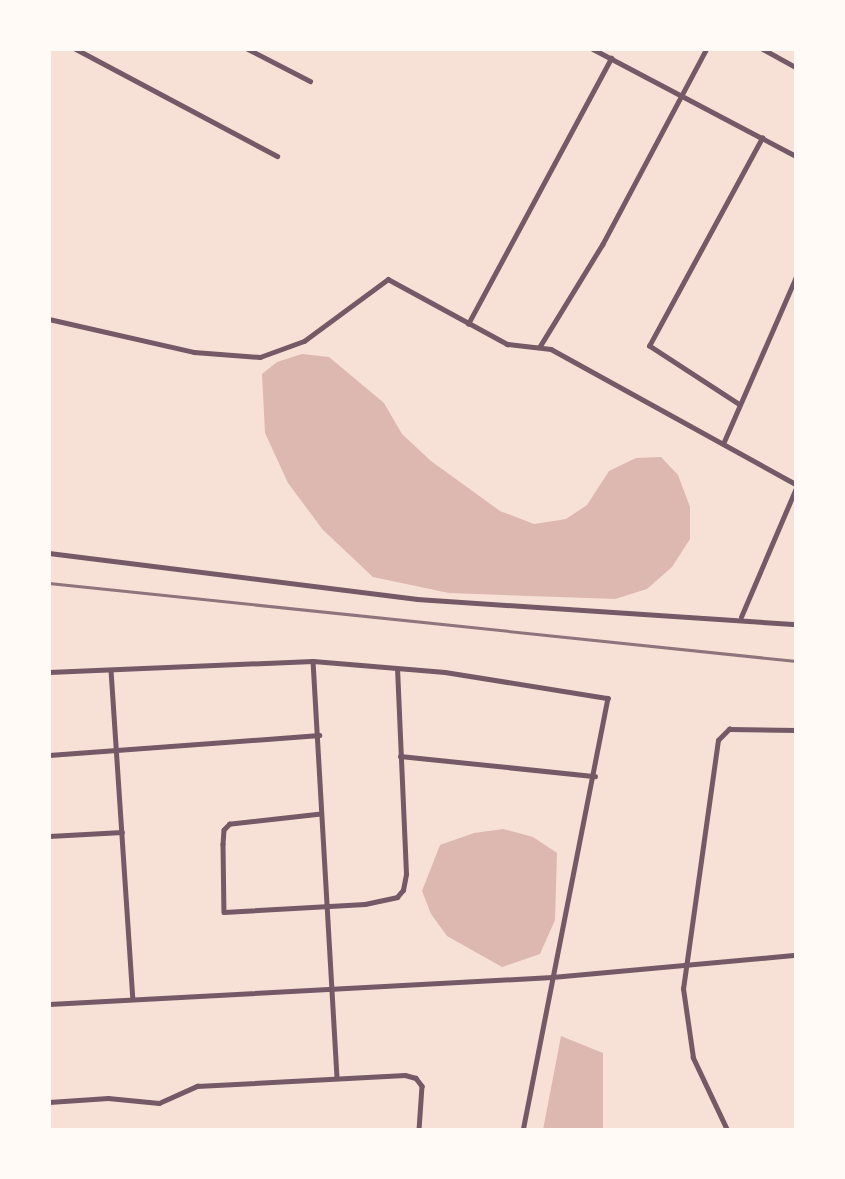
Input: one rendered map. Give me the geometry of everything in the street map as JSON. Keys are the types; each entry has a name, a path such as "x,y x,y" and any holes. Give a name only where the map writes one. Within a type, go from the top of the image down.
{"street":[{"path":"76,49 277,156"},
{"path":"248,49 310,81"},
{"path":"593,49 796,156"},
{"path":"540,346 683,97 706,49"},
{"path":"763,49 796,66"},
{"path":"468,324 611,58"},
{"path":"740,405 649,346 762,138"},
{"path":"723,444 796,277"},
{"path":"49,319 194,352 260,357 304,341 388,279 507,344 540,346 796,486 741,617"},
{"path":"49,553 417,599 741,617 796,624"},
{"path":"313,661 337,1077"},
{"path":"49,672 313,661 445,672 608,698 595,776 523,1130"},
{"path":"111,670 133,998"},
{"path":"321,814 230,824 224,830 224,912 365,904 397,897 403,890 407,874 397,670"},
{"path":"727,1130 693,1058 685,1026 686,967 718,740 729,729 796,730"},
{"path":"49,755 319,736"},
{"path":"400,756 595,776"},
{"path":"49,836 122,832"},
{"path":"49,1004 552,977 796,955"},
{"path":"49,1102 108,1098 159,1103 197,1086 337,1077 416,1078 424,1095 419,1130"}],"shaded area":[{"path":"302,354 329,357 384,403 402,434 431,461 500,511 534,524 566,519 587,505 609,471 636,458 661,457 678,475 690,507 690,539 672,567 647,589 615,599 449,593 373,577 323,530 288,483 265,433 262,374 277,362"},
{"path":"503,829 533,837 557,853 555,920 540,954 502,967 447,936 431,914 422,891 440,845 474,833"},
{"path":"561,1036 603,1053 603,1130 543,1130"}],"railway":[{"path":"49,583 796,661"}]}
